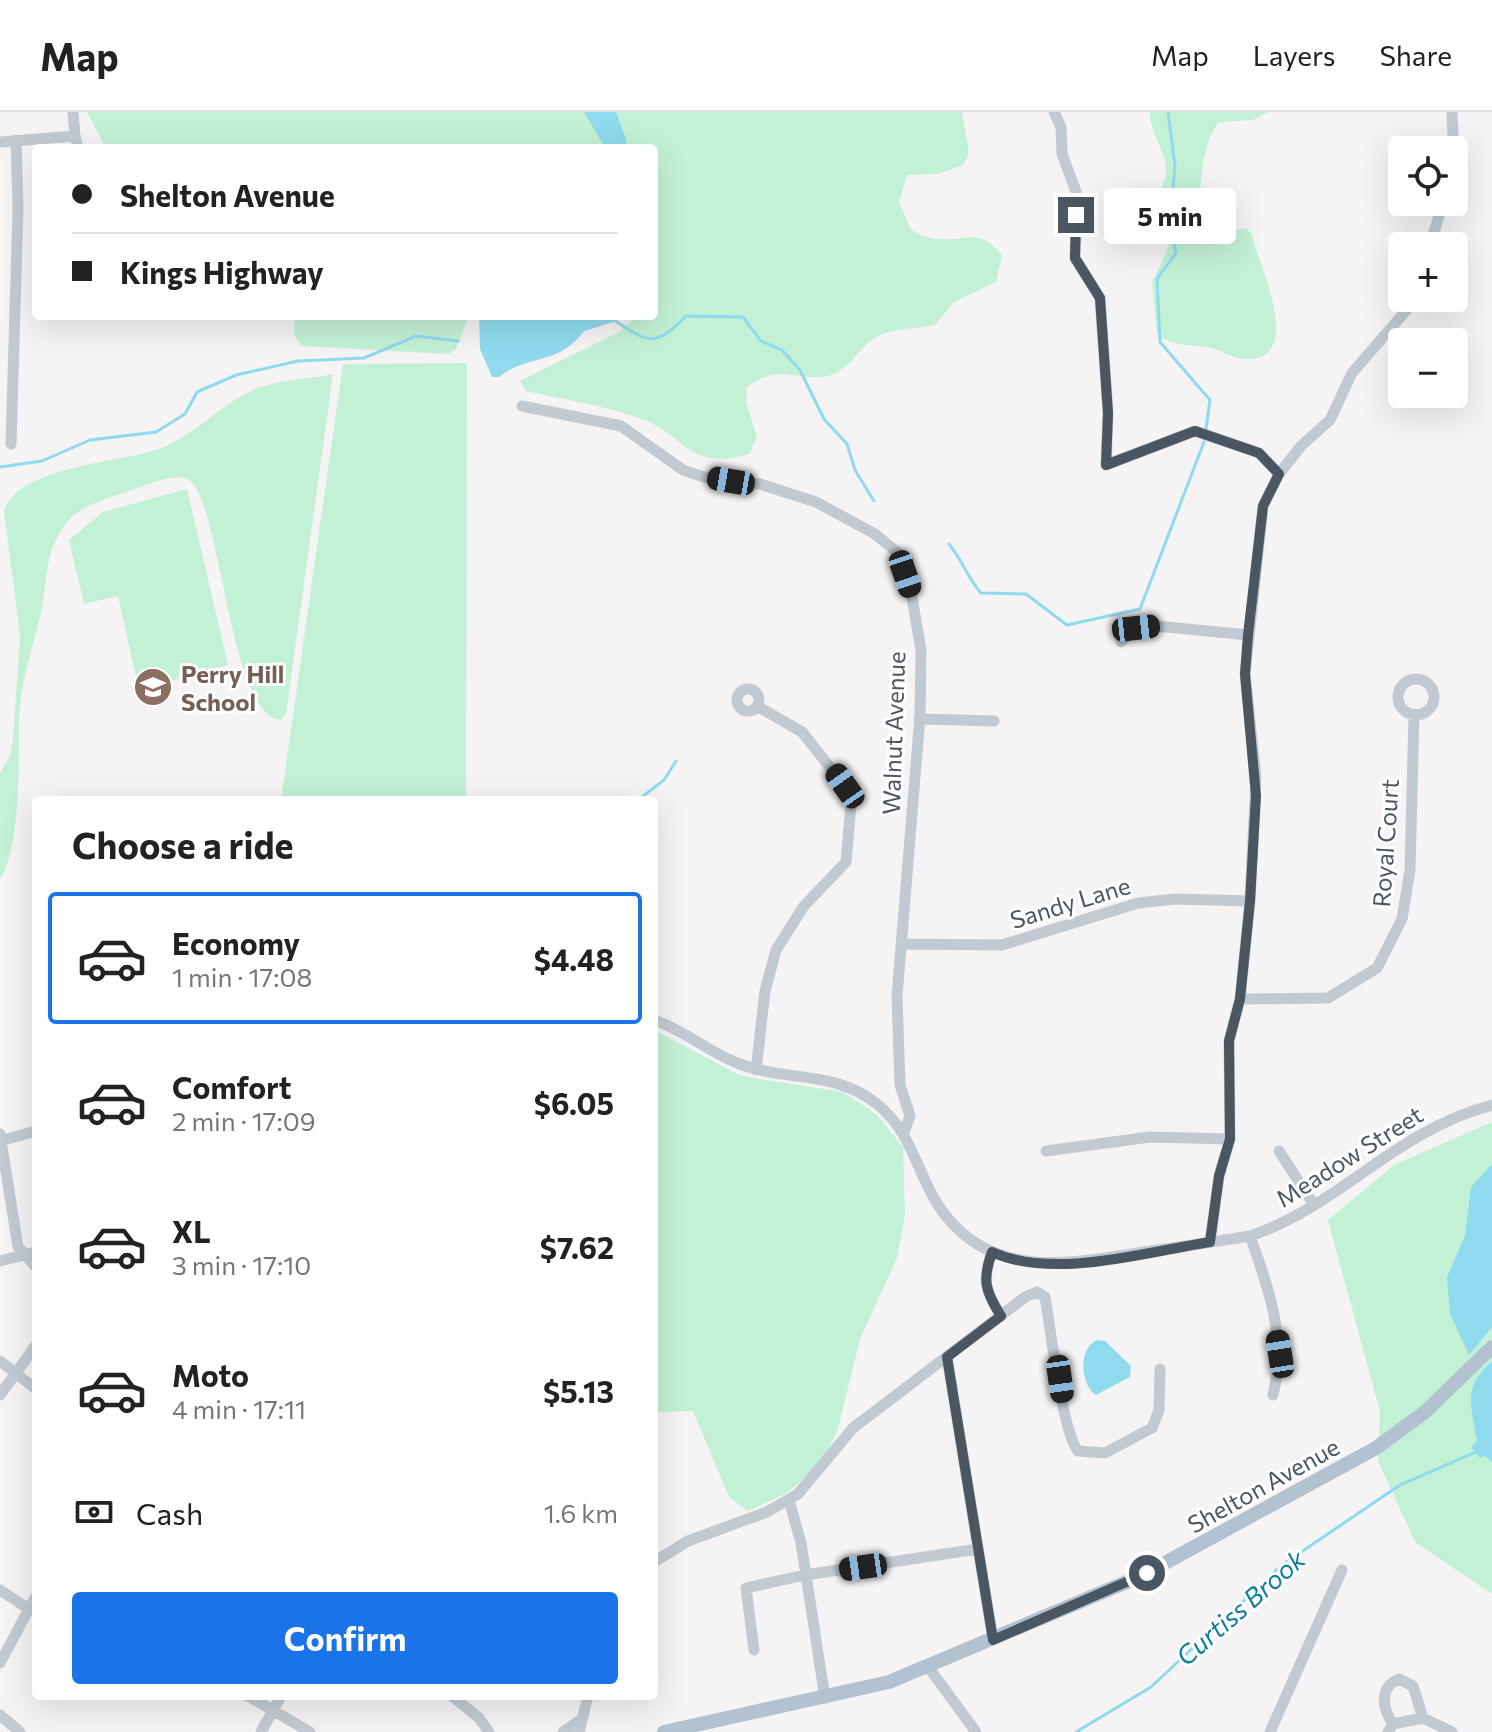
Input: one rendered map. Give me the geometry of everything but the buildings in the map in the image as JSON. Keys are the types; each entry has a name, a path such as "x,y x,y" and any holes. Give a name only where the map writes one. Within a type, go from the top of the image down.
{"main road":[{"name":"Shelton Avenue","path":"664,1732 879,1685 929,1668 1160,1567 1376,1448 1425,1412 1492,1347"}],"street":[{"path":"0,142 77,142 73,112"},
{"path":"1054,112 1061,127 1062,154 1077,194 1075,258 1100,298 1108,413 1106,465 1195,431 1259,453 1279,474"},
{"path":"1452,112 1453,136"},
{"path":"11,444 18,208 16,140"},
{"path":"1210,1242 1219,1176 1230,1139 1229,1041 1240,999 1250,901 1256,796 1245,674 1263,506 1279,474 1301,446 1330,420 1352,373 1405,312"},
{"name":"Walnut Avenue","path":"522,406 621,426 683,470 704,477 760,484 816,502 898,553 911,592 921,650 919,719 897,996 900,1085 910,1116 904,1132"},
{"path":"1121,642 1136,628 1156,626 1248,635"},
{"path":"756,1070 765,991 776,950 804,906 846,862 851,805 845,786 802,732 757,706"},
{"name":"Royal Court","path":"1240,999 1328,998 1377,968 1402,919 1410,870 1414,714"},
{"path":"919,719 994,721"},
{"name":"Sandy Lane","path":"903,944 1002,945 1138,903 1175,899 1250,901"},
{"path":"658,1022 727,1059 756,1070 817,1076 845,1085 880,1106 904,1132 931,1194 946,1216 965,1235 992,1252 984,1275 985,1291 1001,1316"},
{"name":"Meadow Street","path":"992,1252 1017,1261 1063,1264 1250,1236 1275,1228 1314,1205 1404,1142 1446,1121 1492,1105"},
{"path":"32,1132 1,1139 18,1247 22,1256 32,1264"},
{"path":"1046,1151 1119,1139 1180,1135 1230,1139"},
{"path":"1279,1151 1314,1205"},
{"path":"1250,1236 1273,1307 1280,1354 1273,1395"},
{"path":"0,1261 32,1253"},
{"path":"658,1560 688,1541 789,1500 805,1487 853,1428 1025,1297 1037,1292 1045,1297 1057,1355 1067,1432 1078,1451 1105,1453 1152,1428 1159,1410 1160,1369"},
{"path":"0,1395 32,1350"},
{"path":"947,1357 993,1640"},
{"path":"0,1361 32,1386"},
{"path":"789,1500 801,1543 825,1698"},
{"path":"754,1650 746,1588 805,1575 978,1549"},
{"path":"1270,1732 1342,1570"},
{"path":"0,1590 29,1609"},
{"path":"0,1663 32,1603"},
{"path":"929,1668 976,1732"},
{"path":"1423,1718 1413,1686 1399,1679 1390,1684 1384,1693 1390,1728 1423,1718 1452,1732"},
{"path":"255,1700 310,1732"},
{"path":"261,1732 279,1700"},
{"path":"457,1700 479,1718 489,1732"},
{"path":"579,1732 587,1700"},
{"path":"0,1715 20,1732"},
{"path":"563,1732 582,1719"}],"green space":[{"path":"87,112 962,112 969,153 963,165 937,174 907,175 899,202 911,230 933,239 978,238 1002,255 996,282 954,302 935,325 892,331 876,337 847,365 831,375 770,375 747,387 746,402 757,437 749,454 711,458 687,448 652,423 609,409 526,391 520,381 621,331 632,320 658,320 658,144 104,144"},
{"path":"1150,112 1268,112 1253,120 1219,122 1204,158 1200,190 1203,231 1210,235 1247,228 1252,236 1269,288 1276,329 1273,345 1263,356 1244,359 1215,349 1169,341 1157,333 1152,283 1169,246 1160,210 1166,167"},
{"path":"295,320 467,320 456,349 448,354 302,346 294,335"},
{"path":"467,363 466,796 282,796 343,364"},
{"path":"333,374 286,714 281,720 263,709 249,683 237,646 209,522 199,493 187,479 158,481 82,510 61,531 49,559 41,612 21,696 15,828 7,866 0,879 0,773 10,756 13,739 20,636 4,511 13,496 29,484 50,475 162,448 257,388"},
{"path":"187,489 228,665 139,690 118,596 84,604 69,540 103,512"},
{"path":"658,1032 741,1076 843,1092 877,1115 903,1147 905,1215 897,1258 860,1339 838,1429 822,1462 785,1494 748,1511 729,1497 693,1411 658,1412"},
{"path":"1492,1122 1492,1594 1415,1542 1378,1461 1380,1412 1328,1220 1394,1165"}],"water":[{"path":"584,112 616,112 626,144 603,144"},
{"path":"479,320 617,320 584,331 564,350 521,365 499,377 492,377 480,349"},
{"path":"1492,1164 1492,1327 1469,1355 1450,1314 1447,1277 1465,1236 1471,1187"},
{"path":"1097,1340 1105,1341 1131,1366 1130,1377 1096,1395 1087,1383 1083,1366 1087,1350"},
{"path":"1492,1361 1492,1462 1485,1456 1480,1458 1471,1447 1477,1441 1471,1397 1476,1380"}],"waterway":[{"path":"1168,112 1175,166 1170,222 1176,253 1157,279 1160,342 1210,400 1206,429"},
{"path":"614,320 635,334 651,339 666,333 686,316 743,317 761,341 782,350 800,370 824,419 847,444 855,470 874,501"},
{"path":"0,467 42,461 90,440 156,432 185,414 197,392 236,375 298,361 364,358 416,336 458,341"},
{"path":"949,544 981,593 1026,594 1067,625 1140,609 1204,442"},
{"path":"643,796 664,780 676,761"},
{"name":"Curtiss Brook","path":"1076,1732 1151,1687 1282,1565 1400,1485 1478,1451"}],"place":[{"name":"Perry Hill School","path":"153,687"}],"route":[{"path":"1076,215 1075,258 1100,298 1108,413 1106,465 1195,431 1259,453 1279,474 1263,506 1248,635 1245,674 1256,777 1250,901 1240,999 1229,1041 1230,1139 1219,1176 1210,1242 1044,1265 1017,1261 992,1252 984,1275 985,1291 1001,1316 947,1357 993,1640 1147,1573"}]}
